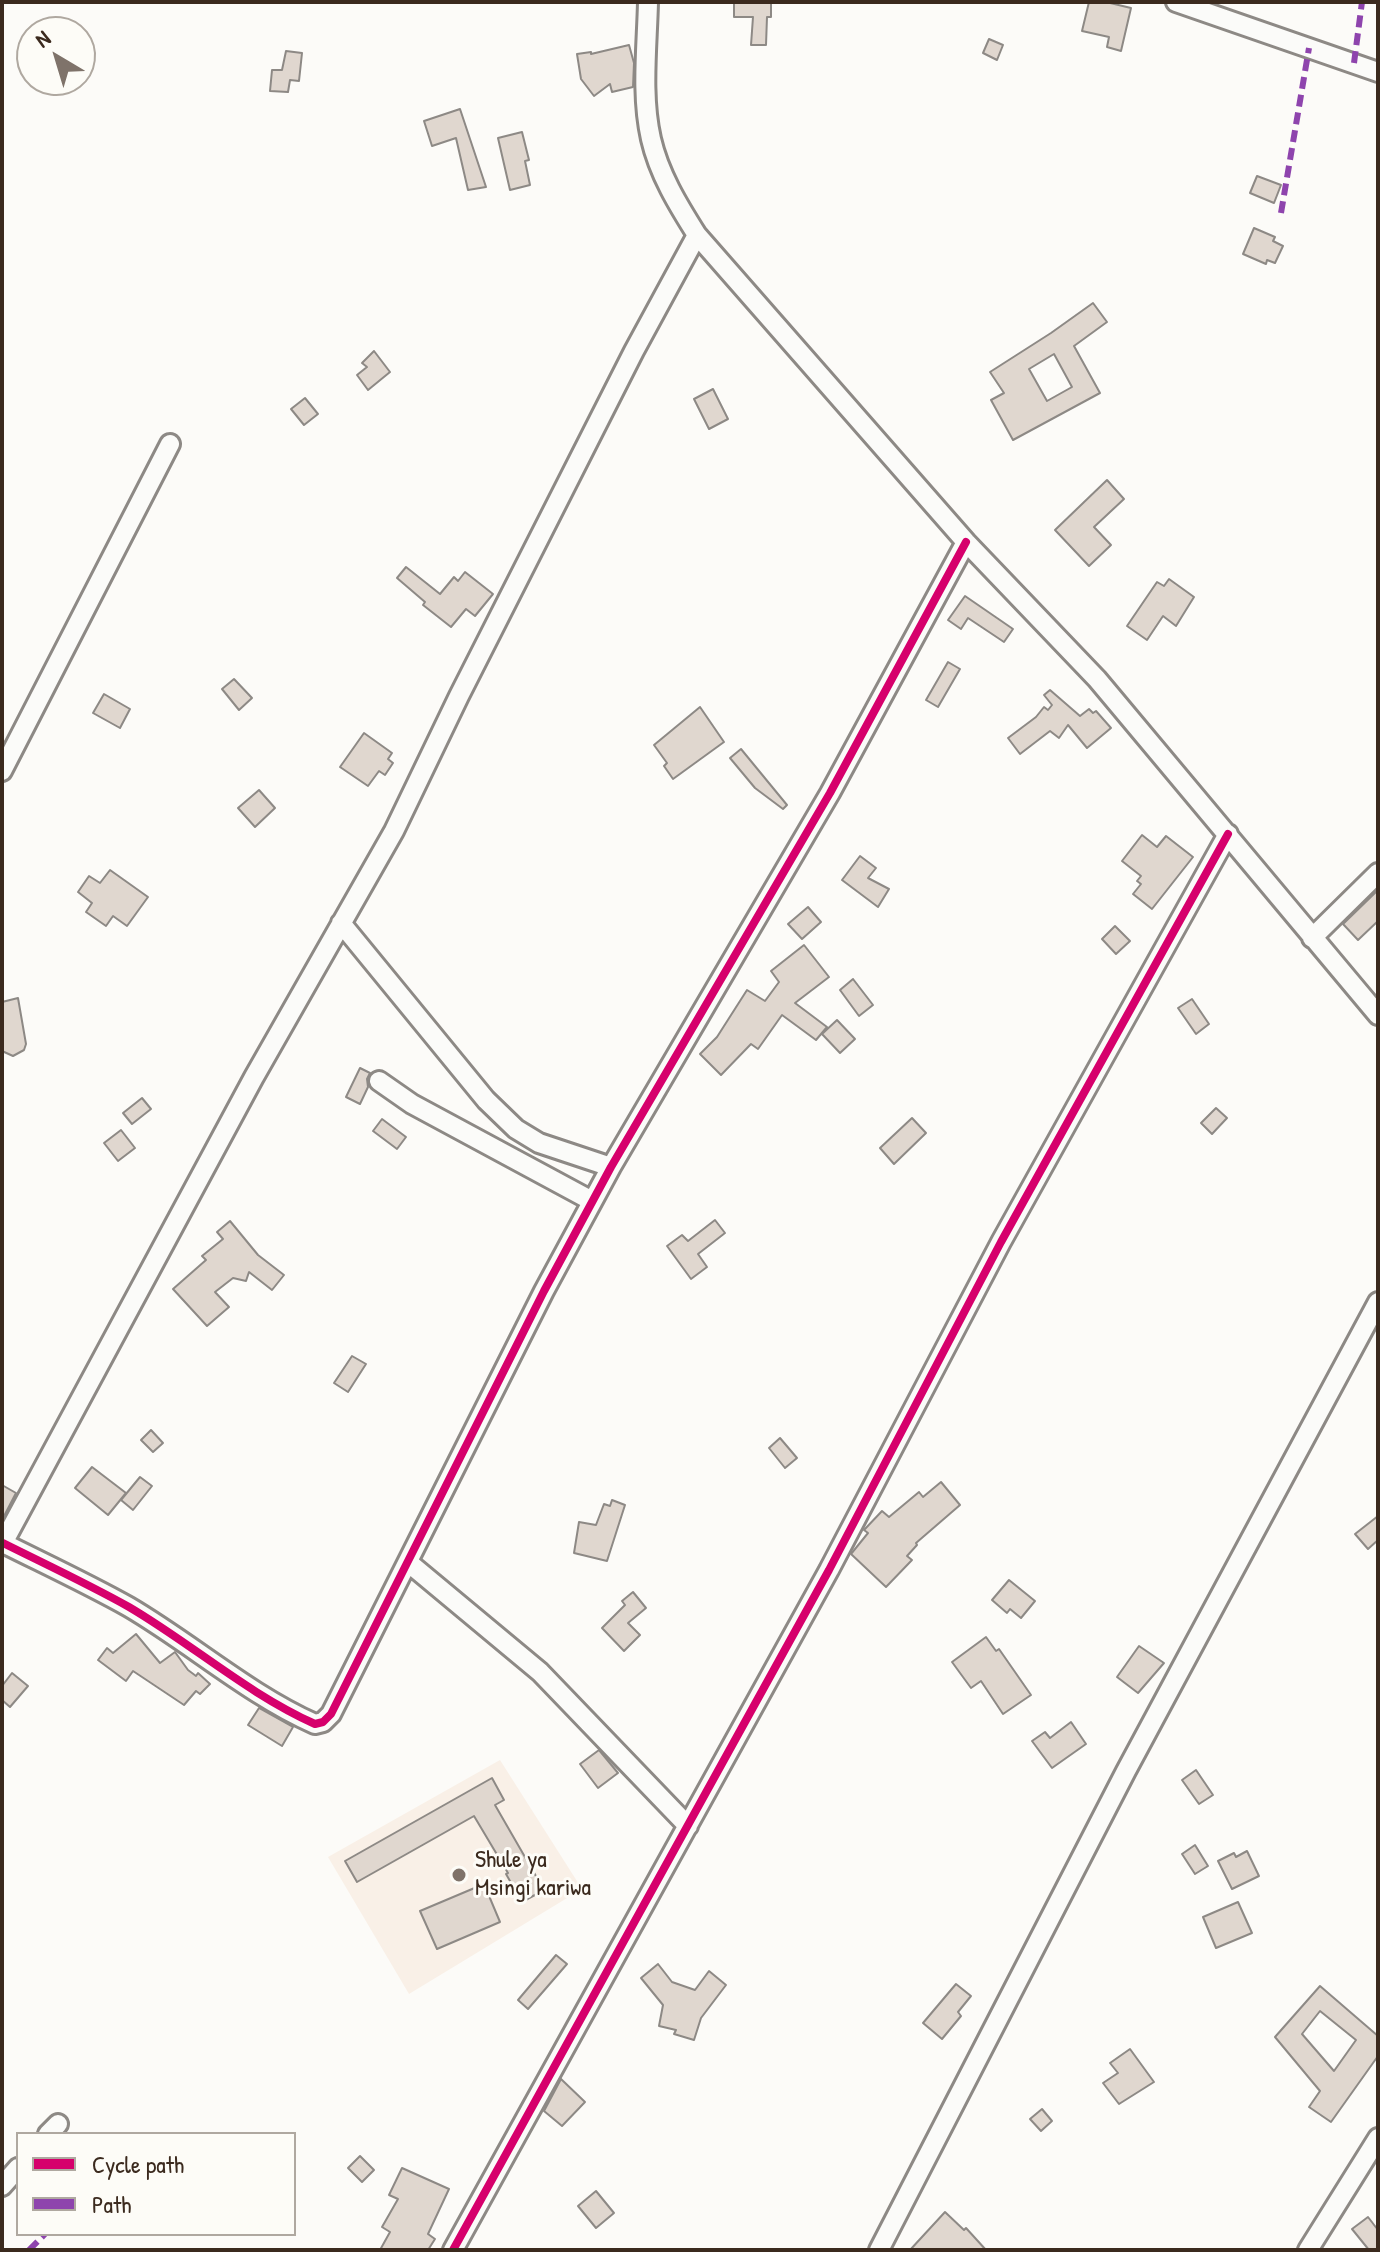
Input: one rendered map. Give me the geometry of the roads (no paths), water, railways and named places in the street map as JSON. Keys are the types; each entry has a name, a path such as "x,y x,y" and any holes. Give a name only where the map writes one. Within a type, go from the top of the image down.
{"street":[{"path":"648,2 646,104 651,140 673,196 697,235 966,542 1097,679 1378,1015"},
{"path":"1176,2 1378,72"},
{"path":"697,235 634,351 394,831 254,1077 3,1544 129,1607 259,1693 315,1724 323,1722 331,1714 592,1201 830,793 966,542"},
{"path":"2,771 170,444"},
{"path":"453,2250 829,1570 1001,1242 1228,834"},
{"path":"1312,938 1378,873"},
{"path":"341,923 486,1100 516,1129 539,1143 611,1167"},
{"path":"379,1081 412,1104 540,1176 592,1201"},
{"path":"879,2250 1126,1771 1378,1302"},
{"path":"409,1563 540,1672 688,1826"},
{"path":"1308,2250 1378,2138"},
{"path":"2,2186 16,2170"}],"place":[{"name":"Shule ya Msingi kariwa","path":"459,1875"}]}
